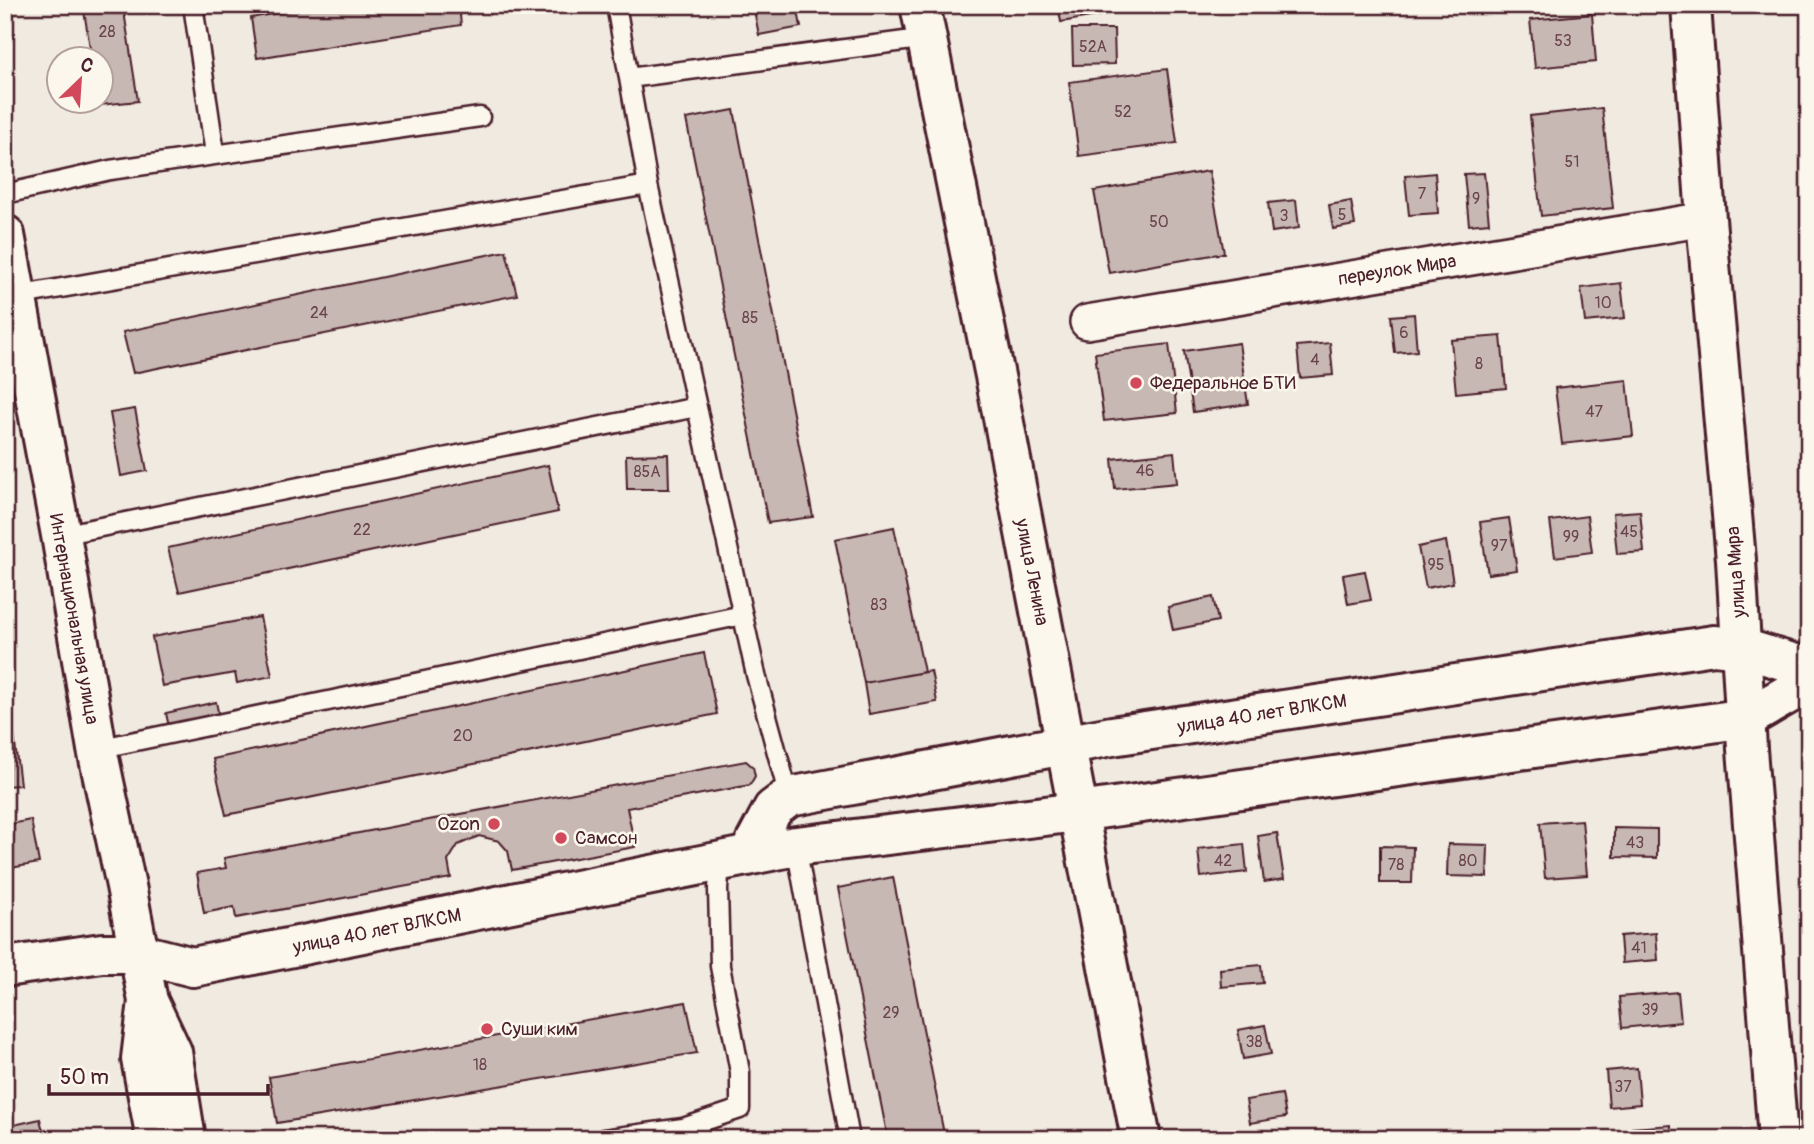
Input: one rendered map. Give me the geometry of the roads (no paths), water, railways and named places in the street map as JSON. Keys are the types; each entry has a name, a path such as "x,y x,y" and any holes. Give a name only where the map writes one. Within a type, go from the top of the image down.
{"street":[{"name":"улица Мира","path":"1691,5 1778,1139"},
{"name":"улица Ленина","path":"923,22 996,381 1141,1139"},
{"name":"переулок Мира","path":"1087,322 1706,219"},
{"name":"Интернациональная улица","path":"5,235 61,535 97,750 127,886 148,1001 172,1052 187,1139"},
{"name":"улица 40 лет ВЛКСМ","path":"789,797 1065,745 1714,645 1742,648 1809,668"},
{"name":"улица 40 лет ВЛКСМ","path":"5,967 102,953 138,953 193,967 796,846 1078,811 1746,719 1809,682"},
{"path":"734,860 773,809 789,797"},
{"name":"Интернациональная улица","path":"148,1001 141,1059 156,1139"}],"lane":[{"path":"193,5 215,154"},
{"path":"616,5 648,185 756,675 789,797"},
{"path":"629,78 923,22"},
{"path":"5,194 110,170 480,117"},
{"path":"16,296 648,185"},
{"path":"61,535 697,407"},
{"path":"97,750 743,615"},
{"path":"796,846 850,1139"},
{"path":"604,1139 682,1133 740,1109 740,1072 720,966 718,889 734,860"}],"place":[{"name":"Федеральное БТИ","path":"1136,383"},
{"name":"Ozon","path":"494,824"},
{"name":"Самсон","path":"561,838"},
{"name":"Суши ким","path":"487,1029"}]}
